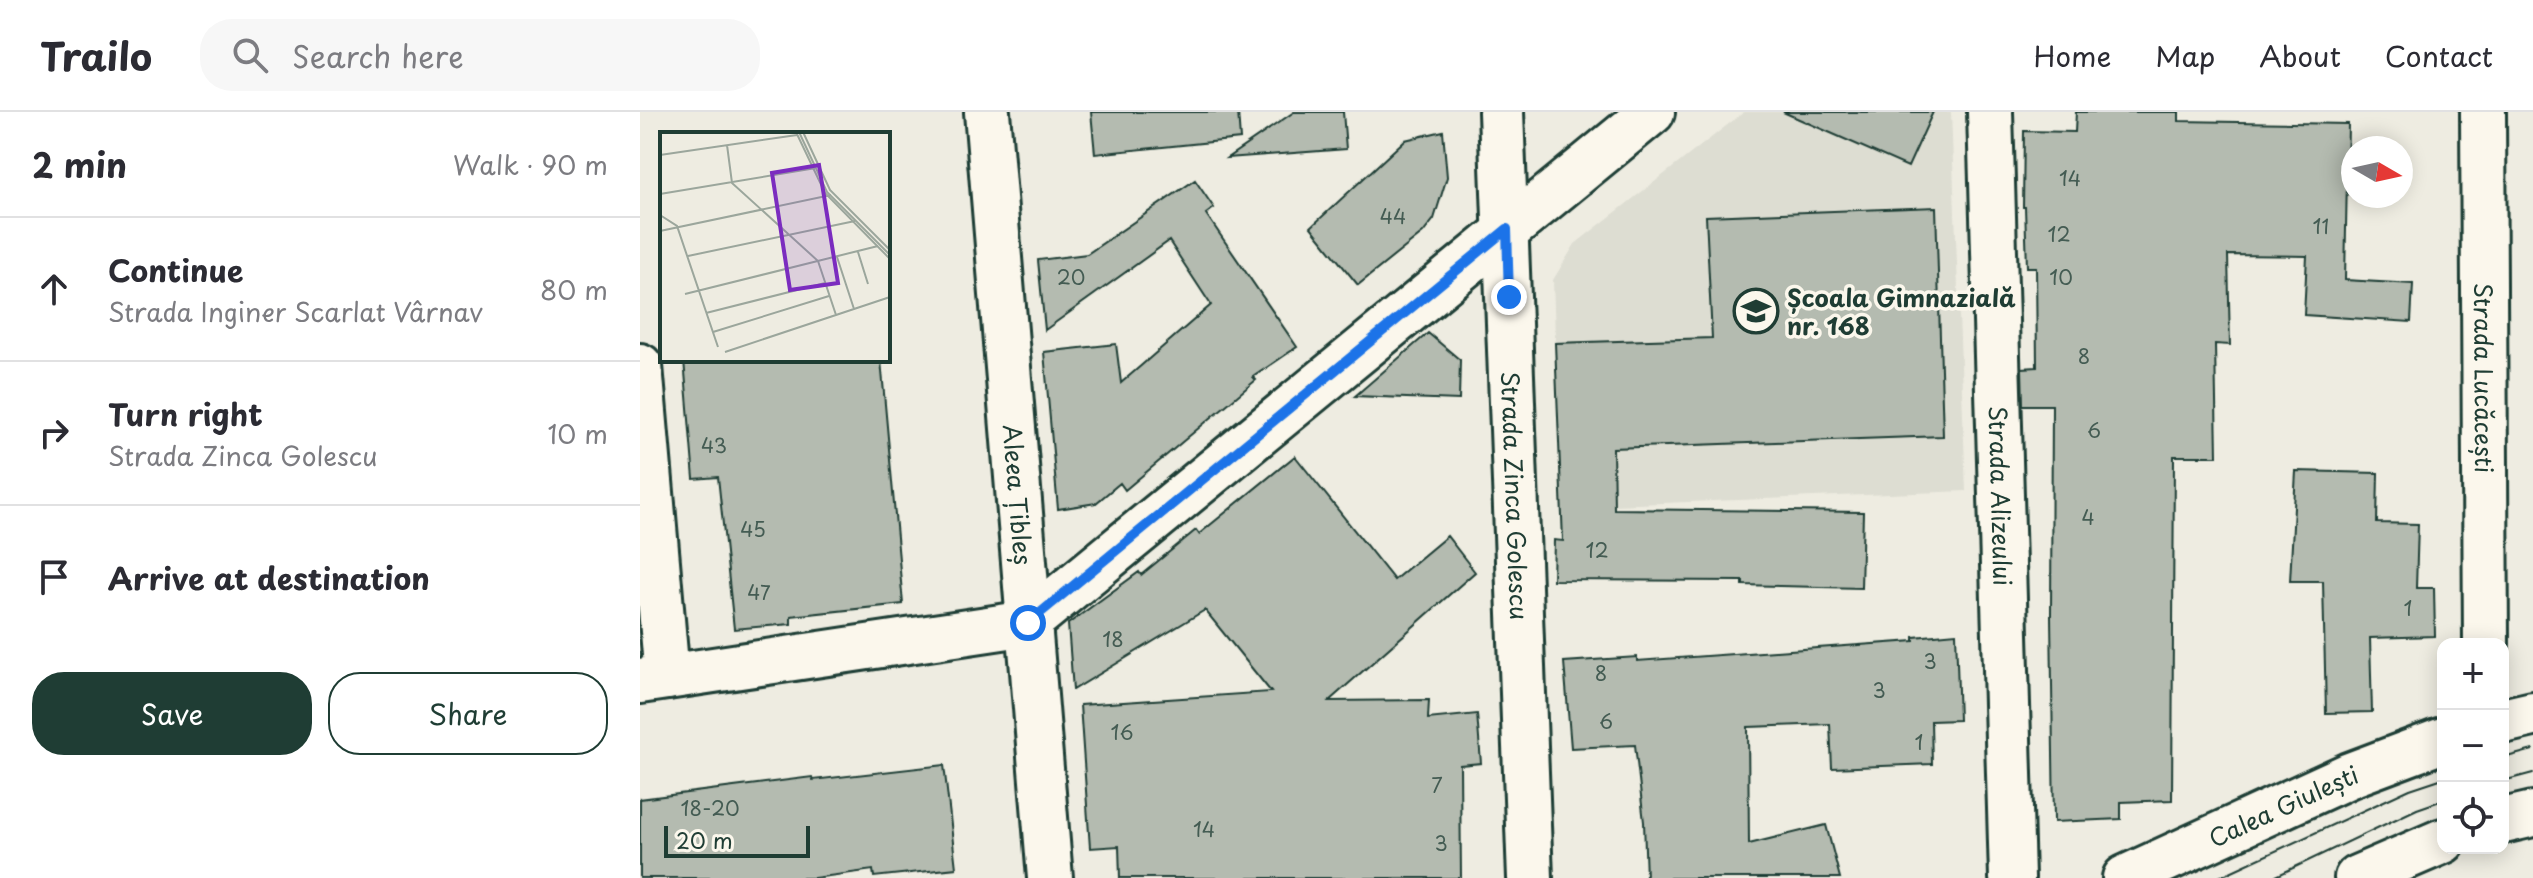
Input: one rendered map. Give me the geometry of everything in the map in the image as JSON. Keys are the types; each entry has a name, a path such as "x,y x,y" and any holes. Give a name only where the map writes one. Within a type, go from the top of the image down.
{"street":[{"name":"Aleea Țibleș","path":"987,112 1050,878"},
{"name":"Strada Zinca Golescu","path":"1501,112 1530,878"},
{"path":"640,366 653,679 1028,623 1652,112"},
{"name":"Strada Alizeului","path":"1990,112 2012,878"},
{"name":"Strada Lucăcești","path":"2483,112 2486,638"},
{"path":"2509,720 2533,714"},
{"name":"Calea Giulești","path":"2125,878 2350,775 2437,742"},
{"path":"2509,820 2533,814"},
{"path":"2357,878 2437,844"}],"shaded area":[{"name":"Școala Gimnazială nr. 168","path":"1744,112 1951,112 1966,491 1561,507 1553,280 1575,244"}],"building":[{"path":"1091,112 1238,112 1240,139 1095,154"},
{"path":"1294,112 1343,112 1346,149 1227,158"},
{"path":"1783,112 1933,112 1908,167"},
{"path":"2076,112 2179,112 2179,121 2348,124 2348,136 2341,136 2341,208 2346,208 2345,280 2413,284 2411,322 2304,315 2307,256 2228,255 2230,345 2215,344 2217,456 2174,456 2172,800 2121,802 2121,819 2054,822 2052,405 2023,405 2022,368 2037,367 2036,267 2027,267 2023,207 2024,131 2075,132"},
{"path":"1443,131 1447,177 1434,219 1423,233 1358,285 1311,227 1405,140"},
{"path":"1195,180 1214,208 1206,214 1297,347 1253,377 1256,380 1125,490 1120,483 1096,503 1058,509 1044,352 1116,344 1121,383 1211,305 1169,241 1045,330 1038,260 1087,254"},
{"path":"1936,207 1943,436 1613,448 1614,509 1863,512 1861,588 1743,585 1743,581 1553,580 1554,540 1563,541 1555,343 1712,338 1706,216"},
{"path":"1428,333 1460,360 1459,400 1355,396"},
{"path":"684,362 881,362 903,604 791,616 791,624 734,629 718,477 694,479"},
{"path":"1295,456 1394,580 1447,536 1475,572 1329,701 1429,700 1428,719 1477,714 1481,763 1460,765 1461,878 1120,878 1119,846 1090,848 1080,705 1271,692 1205,610 1073,690 1068,624 1139,572 1141,575 1196,530 1199,534"},
{"path":"2296,471 2378,473 2377,523 2418,524 2416,588 2434,588 2435,636 2370,638 2372,712 2326,713 2323,581 2290,581"},
{"path":"1956,633 1959,720 1931,721 1932,764 1832,768 1830,724 1748,727 1749,844 1826,825 1840,878 1646,878 1644,822 1635,745 1571,748 1564,662 1637,657 1637,661 1914,641 1914,637"},
{"path":"944,765 956,868 874,877 873,870 814,878 640,878 640,799 812,777 813,780"}],"tram line":[{"path":"2509,756 2533,750"},
{"path":"2509,779 2533,773"},
{"path":"2217,878 2410,789 2437,780"},
{"path":"2272,878 2437,802"}],"place":[{"name":"Școala Gimnazială nr. 168","path":"1756,311"}],"route":[{"path":"1028,623 1507,229 1509,297"}]}
